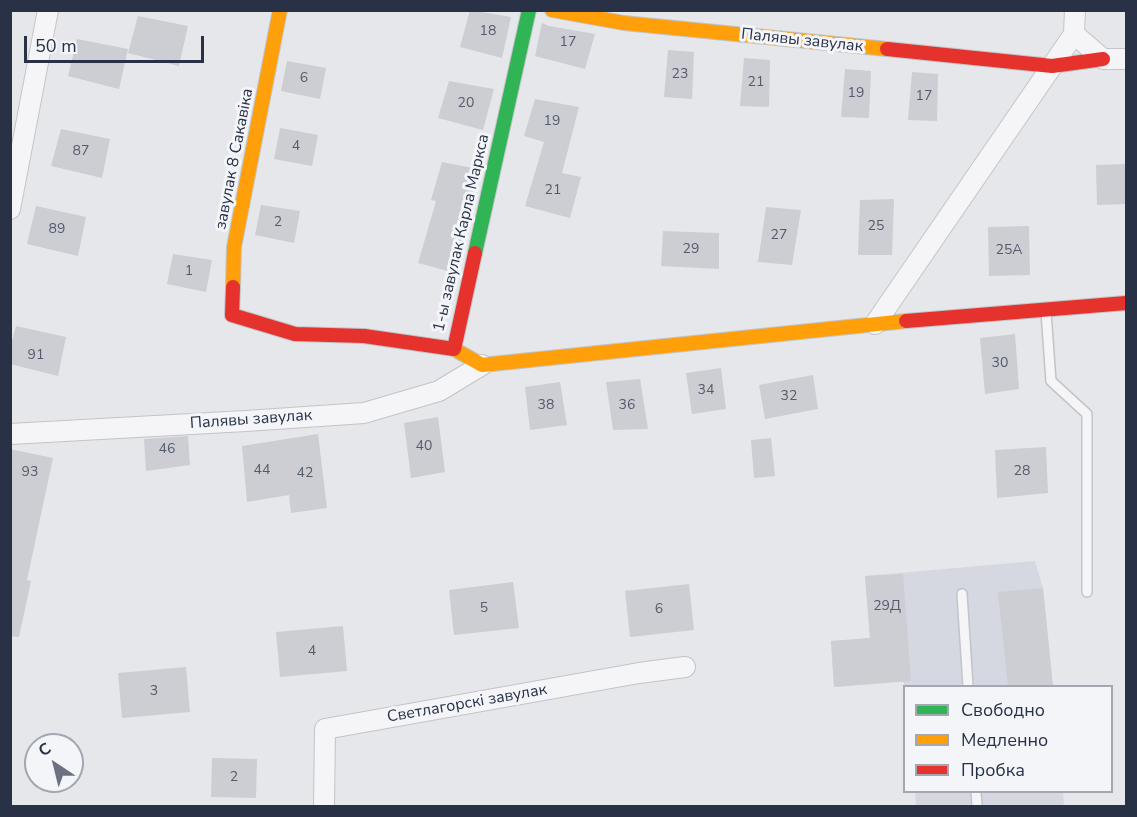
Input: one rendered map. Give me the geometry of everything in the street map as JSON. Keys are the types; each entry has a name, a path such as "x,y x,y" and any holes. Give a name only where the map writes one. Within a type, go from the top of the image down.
{"street":[{"path":"10,209 48,10"},
{"name":"завулак 8 Сакавіка","path":"232,315 234,247 280,10"},
{"name":"1-ы завулак Карла Маркса","path":"232,315 295,334 364,336 454,349 529,10"},
{"name":"Палявы завулак","path":"552,10 624,23 1052,66 1103,59"},
{"path":"875,324 1074,34 1075,10"},
{"path":"1074,34 1103,59 1126,59"},
{"name":"Палявы завулак","path":"10,434 364,413 439,391 482,366 875,324 1126,303"},
{"path":"454,349 482,366"},
{"name":"Светлагорскі завулак","path":"324,807 325,729 627,675 685,667"}],"lane":[{"path":"1046,309 1051,381 1087,414 1087,592"},
{"path":"962,594 968,685"}],"shaded area":[{"path":"1035,561 1043,588 1053,685 905,685 903,681 834,687 831,641 870,638 865,576"},
{"path":"915,793 1063,793 1064,806 916,806"}],"building":[{"path":"470,10 511,17 502,58 460,47"},
{"path":"138,16 188,26 179,66 128,53"},
{"path":"542,23 595,34 585,69 535,56"},
{"path":"77,39 128,49 119,89 68,76"},
{"path":"668,50 694,52 692,99 664,97"},
{"path":"744,58 770,60 769,107 740,106"},
{"path":"287,61 326,68 320,99 281,91"},
{"path":"845,69 871,71 869,118 841,117"},
{"path":"912,72 938,74 937,121 908,120"},
{"path":"449,81 494,89 483,130 438,118"},
{"path":"535,99 579,107 562,173 581,177 570,218 525,206 544,142 524,136"},
{"path":"280,128 318,135 312,166 274,159"},
{"path":"61,129 110,139 102,178 51,166"},
{"path":"442,162 478,169 455,273 418,263 436,201 431,200"},
{"path":"1126,164 1126,204 1097,205 1096,165"},
{"path":"894,199 892,255 858,255 860,200"},
{"path":"261,205 300,211 294,243 255,235"},
{"path":"36,206 86,217 78,256 27,244"},
{"path":"766,207 801,210 792,265 758,262"},
{"path":"1029,226 1030,275 989,276 988,227"},
{"path":"663,231 719,233 719,269 661,266"},
{"path":"173,254 212,260 206,292 167,284"},
{"path":"16,326 66,337 58,376 10,364 10,348"},
{"path":"1015,334 1019,389 985,394 980,338"},
{"path":"721,368 726,409 692,414 686,373"},
{"path":"813,375 818,409 765,419 759,385"},
{"path":"640,379 648,429 613,430 606,382"},
{"path":"560,382 567,425 530,430 525,387"},
{"path":"438,417 445,472 411,478 404,423"},
{"path":"318,434 327,508 291,513 289,495 247,502 242,446"},
{"path":"188,436 190,465 146,471 144,439"},
{"path":"771,438 775,476 754,478 751,440"},
{"path":"1046,447 1048,493 997,498 995,450"},
{"path":"10,449 53,458 27,580 31,581 19,637 10,636"},
{"path":"903,574 911,681 834,687 831,641 870,638 865,576"},
{"path":"513,582 519,628 454,635 449,590"},
{"path":"689,584 694,630 630,637 625,591"},
{"path":"1043,588 1053,685 1008,685 998,592"},
{"path":"343,626 347,671 280,677 276,632"},
{"path":"186,667 190,712 122,718 118,673"},
{"path":"212,758 257,759 256,798 211,797"}],"traffic: fast":[{"path":"475,253 529,10"}],"traffic: slow":[{"path":"233,287 234,247 280,10"},
{"path":"552,10 624,23 887,49"},
{"path":"454,349 482,365 906,321"}],"traffic: jam":[{"path":"887,49 1052,66 1103,59"},
{"path":"233,287 232,315 295,334 364,336 454,349 475,253"},
{"path":"906,321 1126,303"}]}
